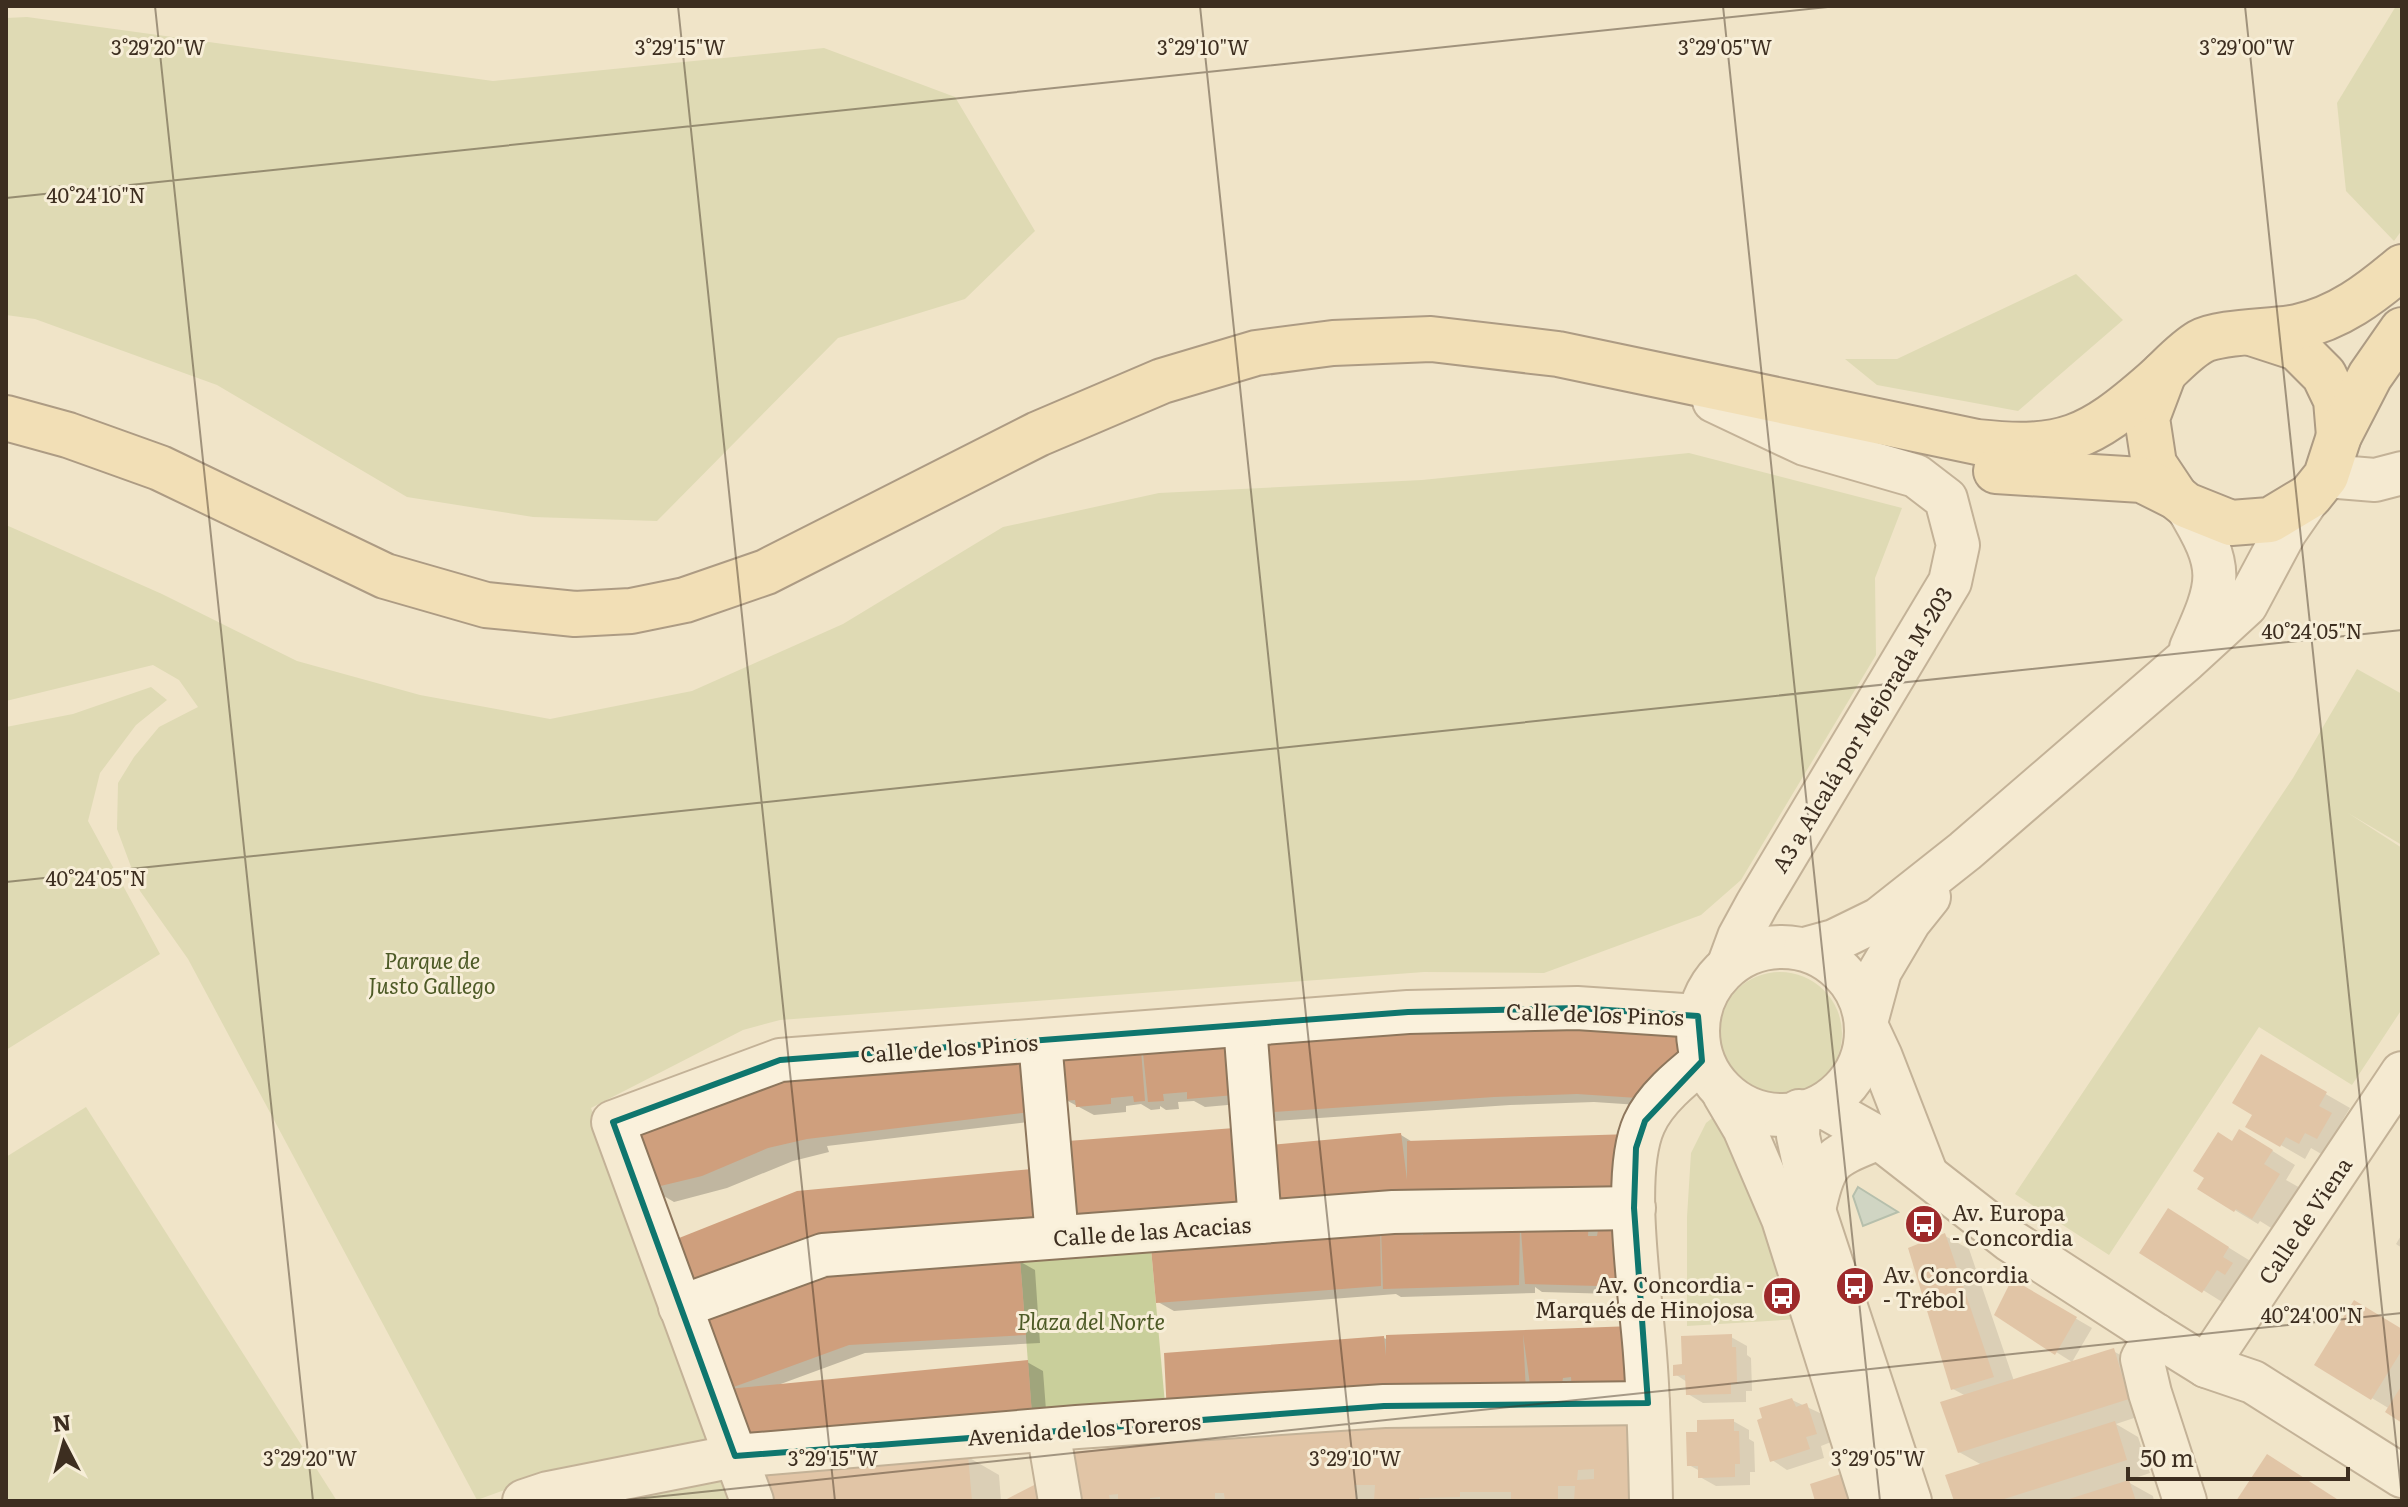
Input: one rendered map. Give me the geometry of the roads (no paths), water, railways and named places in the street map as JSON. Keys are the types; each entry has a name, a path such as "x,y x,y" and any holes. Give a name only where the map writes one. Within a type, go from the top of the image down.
{"main road":[{"path":"6,418 68,435 160,468 385,576 486,605 575,614 631,611 685,600 766,572 1038,434 1162,381 1256,353 1333,343 1431,339 1558,354 1977,442 2022,447 2067,441 2102,425 2201,341 2296,327 2332,316 2367,297 2402,267"},
{"path":"1558,354 1714,401 1970,468 2142,480 2231,523 2270,520 2325,470 2370,376 2402,330"},
{"path":"2249,332 2297,348 2324,375 2336,400 2325,470"},
{"path":"2164,373 2147,418 2154,464 2181,501"}],"street":[{"name":"A3 a Alcalá por Mejorada M-203","path":"1714,401 1805,444 1916,476 1946,499 1958,545 1950,582 1757,904 1729,964"},
{"path":"1872,1501 1783,1219 1744,1128 1713,1078 1698,1016 1712,982 1729,964 1770,947 1805,949 1834,941 1879,919 1965,851 2246,605 2285,532 2325,470 2375,480 2402,473"},
{"path":"2181,501 2207,539 2216,572 2211,604 2186,660"},
{"path":"1651,1501 1648,1403 1634,1208 1636,1148 1645,1121 1676,1082 1713,1078 1751,1111 1775,1116 1811,1109 1845,1086 1862,1062 1866,1022 1880,971 1909,922 1965,851"},
{"path":"1805,949 1832,962 1855,987 1926,1173"},
{"name":"Calle de los Pinos","path":"752,1501 613,1122 780,1060 1408,1012 1531,1009 1648,1011 1698,1016"},
{"path":"1245,1025 1260,1222"},
{"path":"1040,1041 1057,1237"},
{"name":"Calle de Viena","path":"2206,1366 2388,1126 2402,1073"},
{"path":"1811,1109 1879,1138 2011,1241 2156,1335 2206,1366 2253,1382 2402,1476"},
{"path":"1811,1109 1798,1136 1814,1210 1910,1501"},
{"path":"1814,1210 1821,1176 1832,1161 1879,1138"},
{"name":"Calle de las Acacias","path":"680,1307 823,1255 1393,1212 1634,1208"},
{"path":"2156,1335 2142,1359 2185,1501"},
{"path":"2206,1366 2241,1403 2394,1501"},
{"name":"Avenida de los Toreros","path":"524,1501 548,1493 735,1456 1384,1406 1648,1403"},
{"path":"1048,1430 1060,1501"}],"water":[{"path":"1858,1187 1898,1212 1863,1226 1853,1196"}],"place":[{"name":"Av. Europa - Concordia","path":"1924,1224"},
{"name":"Av. Concordia - Trébol","path":"1855,1286"},
{"name":"Av. Concordia - Marqués de Hinojosa","path":"1782,1296"}],"park label":[{"name":"Parque de Justo Gallego","path":"432,972"},
{"name":"Plaza del Norte","path":"1091,1320"}]}
